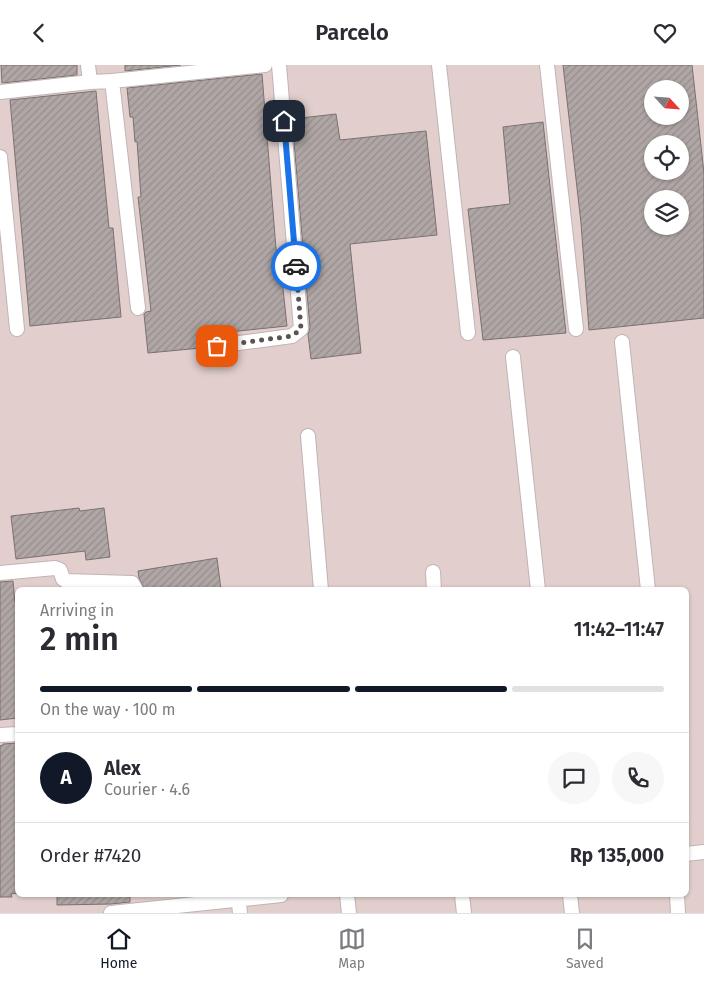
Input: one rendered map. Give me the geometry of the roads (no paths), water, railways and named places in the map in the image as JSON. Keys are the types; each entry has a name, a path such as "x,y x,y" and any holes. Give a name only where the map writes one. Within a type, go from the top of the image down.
{"lane":[{"path":"88,65 90,81"},
{"path":"0,92 90,81 112,81 265,65"},
{"path":"217,346 292,336 301,329 279,65"},
{"path":"439,65 468,333"},
{"path":"547,65 576,329"},
{"path":"112,81 138,308"},
{"path":"0,157 6,289 17,329"},
{"path":"622,342 648,587"},
{"path":"513,357 538,587"},
{"path":"308,437 321,587"},
{"path":"0,573 55,568 60,570 63,579 66,581 132,583 134,587"},
{"path":"433,572 434,587"},
{"path":"0,735 15,735"},
{"path":"689,854 704,852"},
{"path":"112,913 238,902 269,897"},
{"path":"347,897 349,913"},
{"path":"462,897 464,913"},
{"path":"570,897 572,913"},
{"path":"677,897 678,913"}]}
